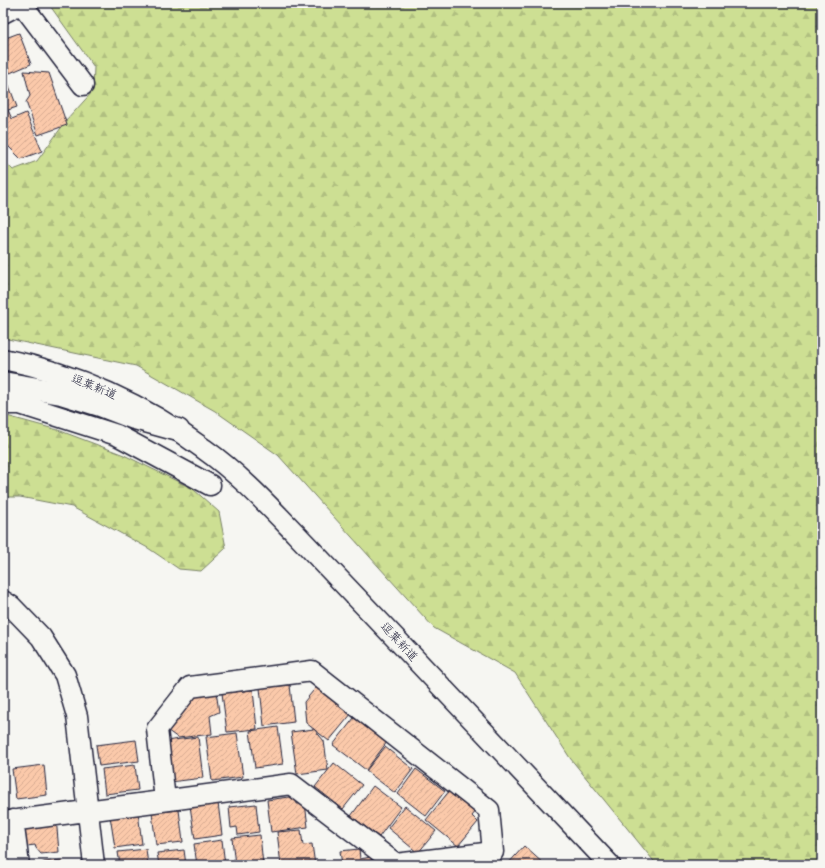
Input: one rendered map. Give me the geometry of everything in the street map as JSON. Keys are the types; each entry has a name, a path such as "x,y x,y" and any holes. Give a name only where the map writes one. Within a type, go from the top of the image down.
{"highway":[{"path":"3,382 61,393 100,405 134,418 178,430"}],"street":[{"path":"3,13 21,3 82,84"},
{"name":"逗葉新道","path":"3,358 29,364 64,376 105,391 138,406 178,430 205,449 233,472 275,512 610,865"},
{"name":"逗葉新道","path":"3,370 69,387 104,399 178,430"},
{"path":"3,404 20,404 117,435 210,485"},
{"path":"3,601 12,606 41,637 65,676 77,716 94,865"},
{"path":"19,865 8,821 291,784 396,865 493,852 489,810 312,671 190,687 157,729 165,800"}],"green space":[{"path":"48,3 822,3 822,865 657,865 570,758 515,673 434,628 278,455 215,411 136,366 3,338 3,160 13,170 37,161 66,121 93,91 94,67"},
{"path":"3,415 58,430 124,455 193,489 219,512 226,548 201,571 179,569 148,548 72,507 20,497 3,497"}],"building":[{"path":"19,33 31,64 10,73 3,55 3,39"},
{"path":"24,71 49,73 67,125 38,135 26,102 30,96"},
{"path":"8,83 17,107 8,110 12,119 26,113 42,151 21,159 7,145 3,133 3,124 5,122 3,117 3,85"},
{"path":"215,684 219,712 210,716 212,734 178,738 164,728 194,688"},
{"path":"290,685 294,722 264,726 260,688"},
{"path":"318,685 352,713 329,741 306,723 304,702"},
{"path":"253,690 257,729 227,732 222,693"},
{"path":"354,718 387,742 366,770 333,745"},
{"path":"278,727 283,764 255,768 250,731"},
{"path":"314,729 324,741 328,770 297,774 291,732"},
{"path":"237,733 243,777 212,781 206,737"},
{"path":"198,737 203,778 170,782 165,741"},
{"path":"136,740 139,761 99,766 96,745"},
{"path":"385,747 413,769 395,793 366,771"},
{"path":"334,763 362,785 343,809 315,787"},
{"path":"44,765 47,795 16,799 12,769"},
{"path":"135,765 138,790 105,794 102,769"},
{"path":"416,769 445,791 426,816 398,794"},
{"path":"373,786 401,807 379,837 351,816"},
{"path":"450,790 476,811 472,816 478,822 458,846 426,820"},
{"path":"296,796 297,804 305,803 308,827 271,832 267,800"},
{"path":"218,803 222,835 195,839 190,806"},
{"path":"256,804 259,832 238,835 237,827 231,828 229,807"},
{"path":"405,806 436,831 418,853 388,828"},
{"path":"179,810 183,842 156,845 152,813"},
{"path":"138,812 142,844 115,848 110,816"},
{"path":"56,817 59,852 41,854 35,845 27,846 25,830"},
{"path":"301,830 303,845 312,844 315,865 281,865 277,832"},
{"path":"260,835 263,865 235,865 232,838"},
{"path":"222,840 225,865 197,865 194,844"},
{"path":"524,846 545,865 507,865"},
{"path":"146,849 148,865 120,865 118,852"},
{"path":"359,849 360,859 371,857 372,865 342,865 340,851"},
{"path":"184,850 186,865 159,865 157,853"},
{"path":"62,860 62,865 39,865 44,862"}]}
